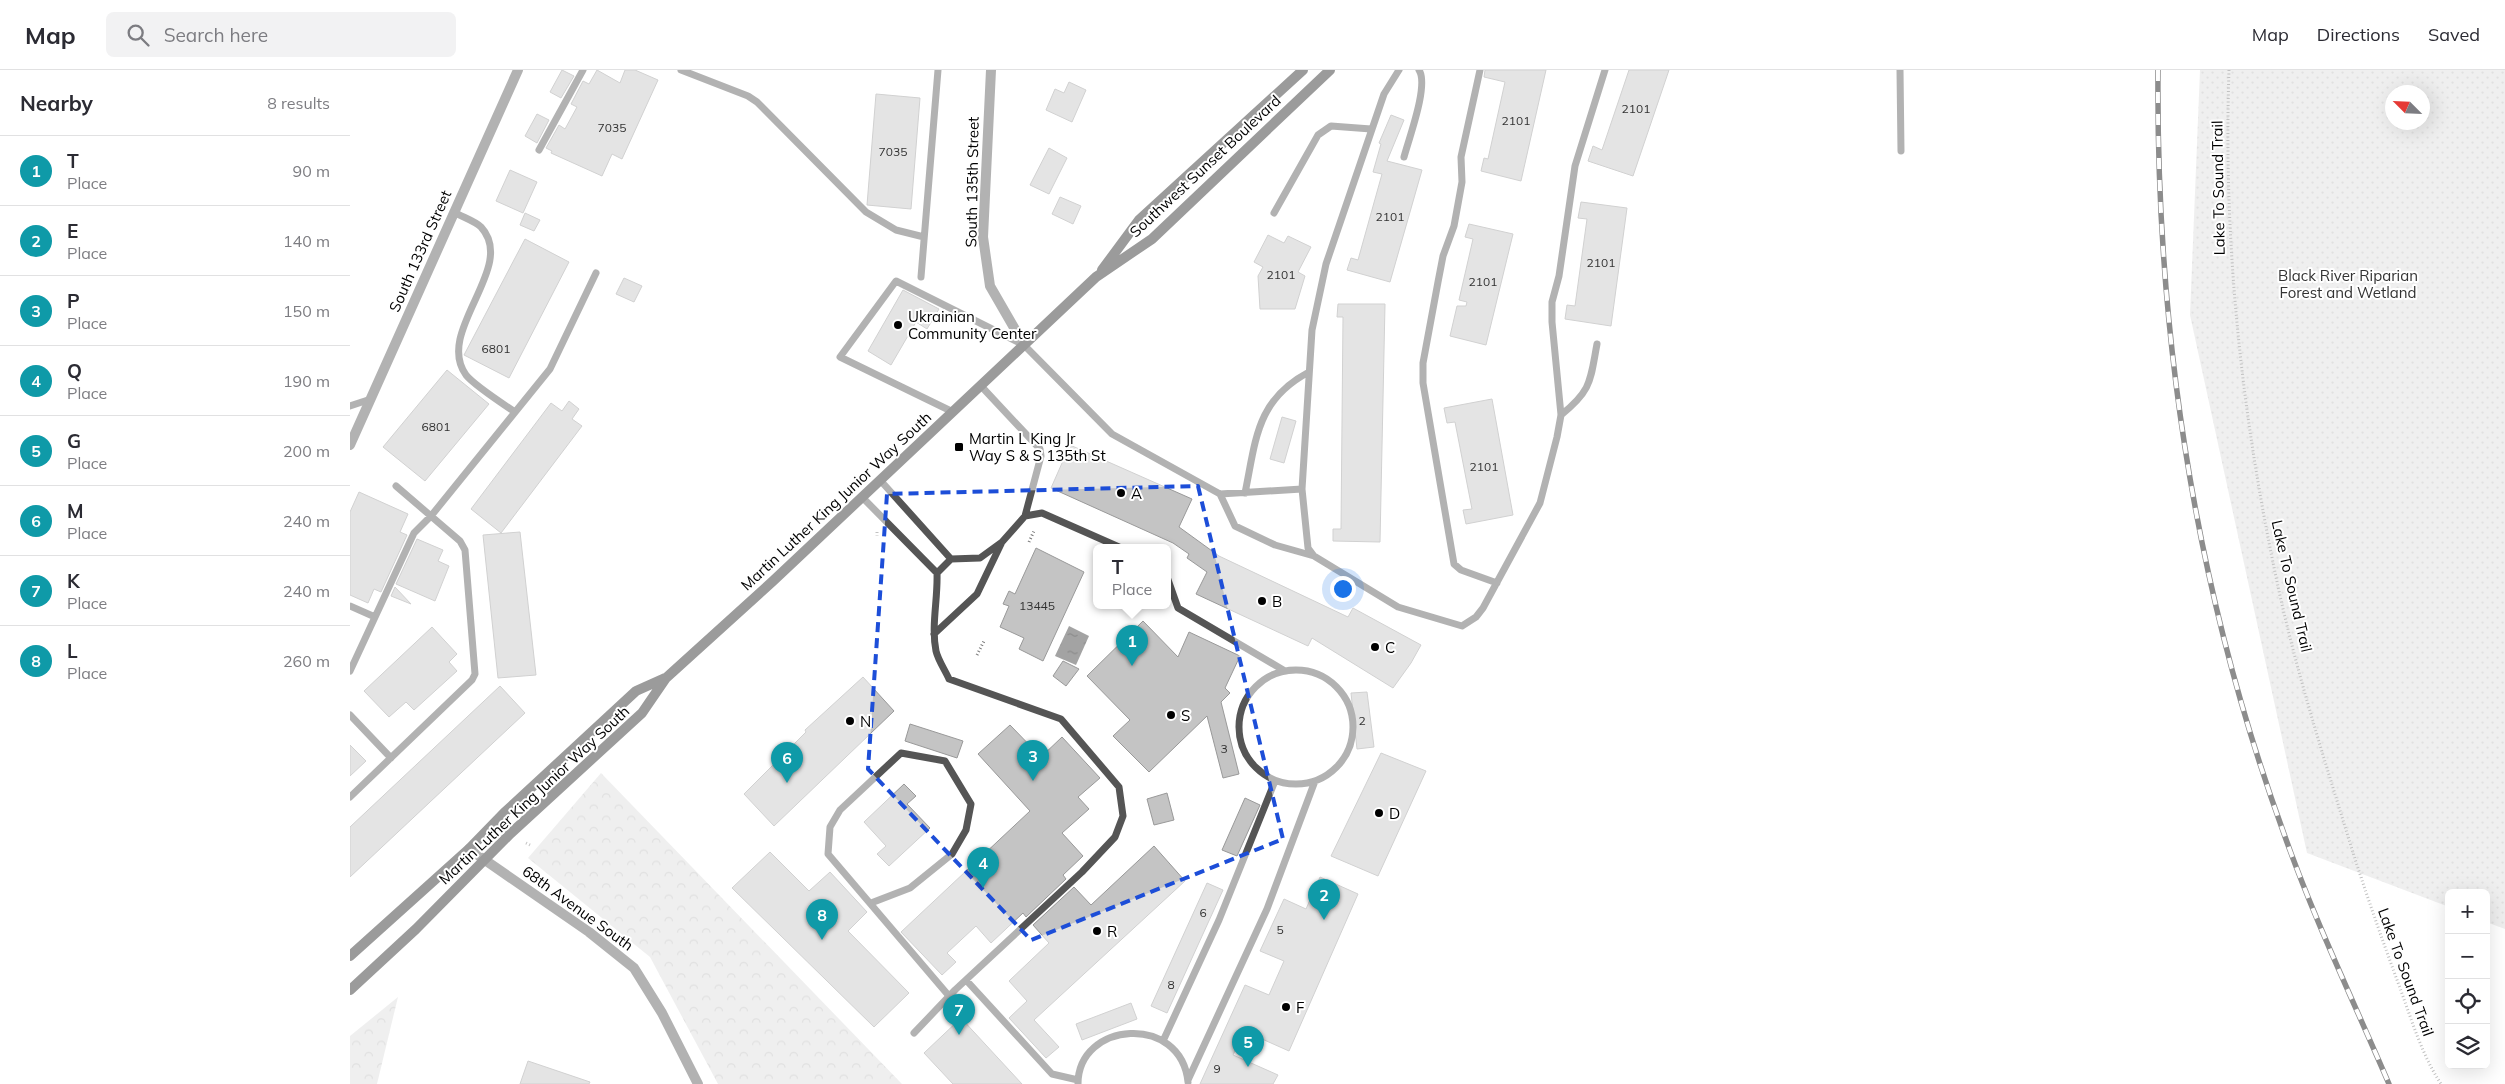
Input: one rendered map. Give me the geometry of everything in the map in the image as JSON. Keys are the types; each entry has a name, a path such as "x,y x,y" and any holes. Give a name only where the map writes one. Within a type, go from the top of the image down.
{"main road":[{"name":"Southwest Sunset Boulevard","path":"1096,277 1139,220 1303,70"},
{"name":"Southwest Sunset Boulevard","path":"1024,345 1096,277 1152,239 1330,70"},
{"name":"Martin Luther King Junior Way South","path":"350,990 416,929 484,859 642,713 666,678 862,498 1024,345"},
{"name":"Martin Luther King Junior Way South","path":"350,956 469,849 504,813 636,690 666,678"}],"street":[{"name":"South 133rd Street","path":"350,445 518,70"},
{"name":"South 135th Street","path":"991,70 983,237 990,286 1024,345"},
{"name":"68th Avenue South","path":"469,849 589,932 634,968 662,1014 698,1084"}],"lane":[{"path":"539,150 583,70"},
{"path":"681,70 748,96 757,102 866,212 896,230 924,236"},
{"path":"921,277 938,70"},
{"path":"1314,556 1308,548 1302,489 1312,330 1326,264 1371,129 1384,94 1399,70"},
{"path":"1404,157 1422,90 1423,76 1419,70"},
{"path":"1480,70 1461,157 1462,182 1454,226 1443,256 1423,363 1423,383 1454,564 1461,570 1497,583"},
{"path":"1220,494 1225,510 1235,526 1275,545 1314,556 1398,606 1462,626 1476,617 1497,583 1540,504 1562,415 1552,322 1552,302 1559,276 1575,166 1605,70"},
{"path":"1900,70 1901,151"},
{"path":"1274,213 1318,135 1331,126 1371,129"},
{"path":"454,212 480,226 488,244 491,259 487,274 462,332 460,358 466,375 515,412"},
{"path":"350,670 414,533 431,516 550,369 596,273"},
{"path":"953,412 840,357 896,281 1024,345 1112,434 1220,494 1302,489"},
{"path":"1562,415 1579,400 1590,383 1597,344"},
{"path":"1245,493 1260,425 1266,410 1290,382 1309,372"},
{"path":"937,573 951,559 980,558 1002,542 1025,516 1041,456 1040,449 981,386"},
{"path":"350,406 371,399"},
{"path":"880,480 951,559"},
{"path":"350,797 472,680 475,674 465,550 460,541 396,486"},
{"path":"862,498 937,573 938,598 934,634 936,653 949,679 1061,719 1119,786 1123,816 1115,837 1100,853 966,980 914,1033"},
{"path":"1025,516 1042,513 1112,544"},
{"path":"934,634 977,594 1002,542"},
{"path":"1171,588 1178,608 1285,671"},
{"path":"350,606 375,617"},
{"path":"1285,671 1312,672 1328,680 1341,692 1350,708 1353,726 1350,743 1331,773 1315,781 1288,784 1275,781 1259,772 1247,758 1240,741 1239,722 1243,704 1253,689 1268,677 1285,671"},
{"path":"350,715 391,758"},
{"path":"871,903 910,888 952,854 966,830 971,804 944,761 901,753 840,810 830,827 828,854 950,996"},
{"path":"1163,1041 1219,920 1275,781"},
{"path":"1188,1082 1267,909 1315,781"},
{"path":"966,980 1052,1074 1078,1082 1084,1062 1095,1048 1110,1037 1128,1032 1146,1034 1163,1041 1175,1051 1184,1065 1188,1082"}],"path":[{"name":"Lake To Sound Trail","path":"2229,70 2227,158 2230,247 2238,340 2262,505 2280,593 2317,737 2365,892 2422,1049 2441,1084"},
{"path":"1029,542 1034,531"},
{"path":"977,655 984,641"}],"highlighted area":[{"path":"1198,486 1283,839 1031,940 868,769 887,494"}],"green space":[{"name":"Black River Riparian Forest and Wetland","path":"2200,70 2505,70 2505,929 2490,923 2490,889 2445,889 2445,905 2307,853 2190,315"},
{"path":"601,773 902,1084 718,1084 650,957 528,858"},
{"path":"398,997 377,1084 350,1084 350,1036"}],"water":[{"path":"1069,626 1089,636 1076,665 1055,656"}],"building":[{"path":"562,70 574,76 561,98 550,92"},
{"path":"597,70 620,83 625,70 635,70 658,80 622,159 612,154 602,176 551,153 552,151 546,148 559,125 565,129 577,107 571,104 583,81 589,84"},
{"path":"1485,70 1546,70 1521,181 1481,171 1484,158 1488,159 1505,82 1484,77"},
{"path":"1629,70 1669,70 1633,176 1588,161 1593,146 1602,150"},
{"path":"1069,82 1086,90 1072,122 1046,110 1055,89 1064,93"},
{"path":"876,94 920,98 911,209 867,205"},
{"path":"537,114 549,120 537,143 525,136"},
{"path":"1391,115 1404,120 1387,161 1422,170 1390,282 1347,270 1351,258 1358,260 1382,174 1373,172 1381,144 1379,143"},
{"path":"1049,148 1067,158 1049,194 1030,185"},
{"path":"510,170 537,182 523,213 496,201"},
{"path":"1060,197 1081,206 1073,224 1052,214"},
{"path":"1581,202 1627,208 1611,326 1565,319 1567,305 1575,306 1587,219 1578,218"},
{"path":"525,213 540,220 534,231 520,225"},
{"path":"1469,224 1513,234 1486,345 1450,336 1457,306 1466,306 1467,302 1459,300 1473,239 1465,237"},
{"path":"1268,235 1284,243 1288,236 1311,247 1298,272 1305,276 1295,309 1260,309 1258,276 1263,267 1254,262"},
{"path":"525,239 569,262 509,378 464,355"},
{"path":"624,278 642,286 634,302 616,294"},
{"name":"Ukrainian Community Center","path":"903,290 939,309 927,329 916,322 891,365 868,351"},
{"path":"1338,304 1385,304 1380,542 1333,541 1333,529 1341,529 1343,317 1337,317"},
{"path":"447,370 489,404 425,481 383,447"},
{"path":"1492,399 1513,515 1466,524 1463,510 1472,509 1455,422 1447,423 1444,408"},
{"path":"569,401 579,409 572,419 582,426 501,533 471,509 551,403 562,411"},
{"path":"1282,417 1296,421 1284,463 1270,459"},
{"path":"1070,445 1192,499 1179,527 1219,556 1348,617 1353,608 1421,645 1411,663 1393,688 1312,638 1308,646 1196,594 1207,572 1187,558 1189,554 1173,543 1051,488"},
{"path":"359,492 408,514 400,532 407,535 381,592 374,589 368,603 350,595 350,512"},
{"path":"520,532 536,675 498,678 483,535"},
{"path":"417,539 443,550 438,561 449,566 435,601 396,584"},
{"path":"1036,548 1084,572 1043,661 1019,649 1024,638 1000,627 1009,606 1003,604 1009,591 1015,594"},
{"path":"395,587 411,604 391,596"},
{"path":"1143,621 1178,657 1189,632 1240,656 1225,688 1230,693 1221,702 1239,774 1223,778 1207,716 1149,772 1113,736 1130,720 1087,676"},
{"path":"432,627 457,654 449,662 457,671 414,710 406,702 389,717 364,691"},
{"path":"1063,661 1079,669 1066,686 1053,676"},
{"path":"863,677 894,711 774,826 744,794 806,732 805,730"},
{"path":"500,686 525,713 350,877 350,827"},
{"path":"1367,692 1374,747 1357,749 1351,693"},
{"path":"910,724 963,741 957,758 905,741"},
{"path":"1010,725 1041,757 1062,737 1100,778 1078,797 1089,809 1062,833 1083,856 1063,875 1066,879 1026,917 1023,913 991,943 976,926 947,953 956,962 942,975 901,932 1030,811 978,754"},
{"path":"350,745 366,761 350,776"},
{"name":"D","path":"1381,753 1426,771 1378,876 1331,856"},
{"path":"904,784 916,796 907,804 930,828 889,866 877,854 886,846 864,822"},
{"path":"1167,793 1174,820 1154,825 1147,799"},
{"path":"1245,798 1260,805 1237,856 1222,850"},
{"name":"R","path":"1154,846 1185,881 1034,1020 1059,1047 1046,1058 1009,1018 1027,1001 1009,981 1049,943 1033,925 1074,887 1091,905"},
{"path":"770,852 809,891 830,872 867,912 848,931 909,993 874,1027 732,888"},
{"path":"1320,877 1358,894 1289,1051 1244,1031 1233,1055 1278,1075 1273,1084 1200,1084 1245,985 1269,995 1284,961 1260,951 1284,899 1306,909"},
{"path":"1207,883 1223,890 1167,1013 1151,1006"},
{"path":"1131,1003 1137,1019 1082,1040 1076,1024"},
{"path":"961,1018 1022,1084 953,1084 924,1053"},
{"path":"528,1061 590,1082 589,1084 520,1084"}],"railway":[{"path":"2158,70 2159,168 2164,265 2173,361 2186,457 2204,551 2226,645 2252,739 2283,831 2320,927 2389,1084"}],"place":[{"name":"Ukrainian Community Center","path":"898,325"},
{"name":"Martin L King Jr Way S & S 135th St","path":"959,447"},
{"name":"A","path":"1121,493"},
{"name":"B","path":"1262,601"},
{"name":"C","path":"1375,647"},
{"name":"T","path":"1132,666"},
{"name":"S","path":"1171,715"},
{"name":"N","path":"850,721"},
{"name":"P","path":"1033,781"},
{"name":"M","path":"787,783"},
{"name":"D","path":"1379,813"},
{"name":"Q","path":"983,888"},
{"name":"E","path":"1324,920"},
{"name":"R","path":"1097,931"},
{"name":"L","path":"822,940"},
{"name":"F","path":"1286,1007"},
{"name":"K","path":"959,1035"},
{"name":"G","path":"1248,1067"}]}
